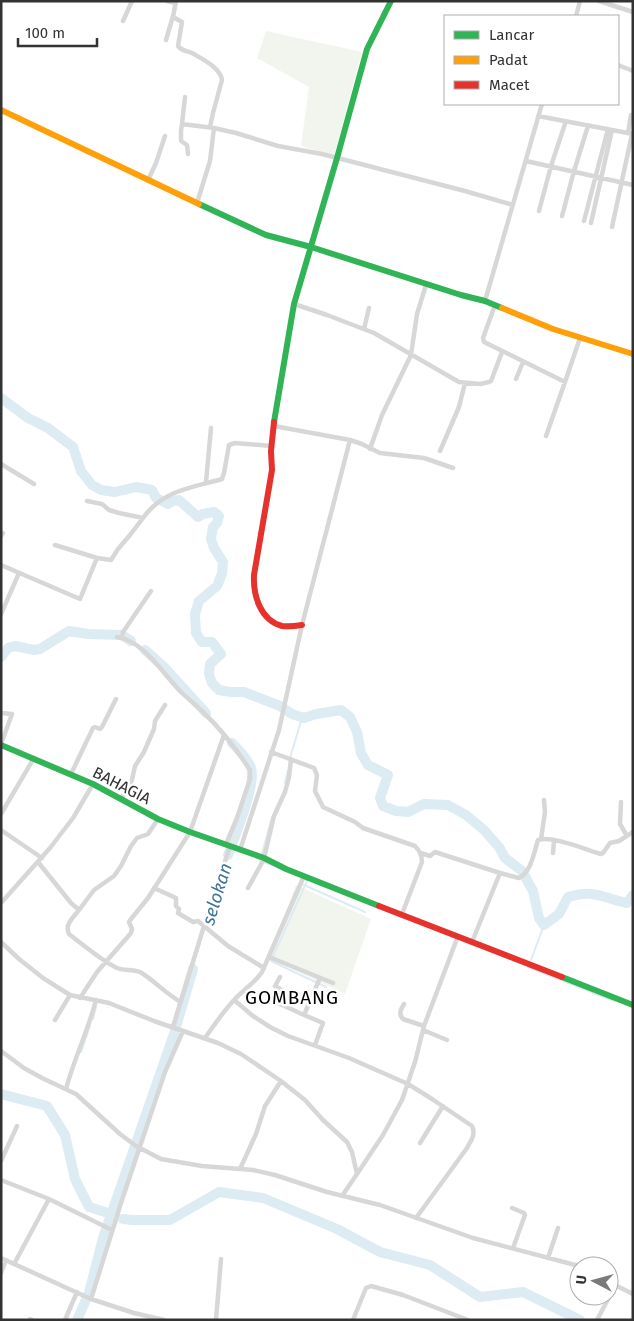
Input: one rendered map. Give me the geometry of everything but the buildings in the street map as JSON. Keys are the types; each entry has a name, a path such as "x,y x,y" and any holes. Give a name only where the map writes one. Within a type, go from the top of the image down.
{"street":[{"path":"123,21 131,1"},
{"path":"166,40 175,2 167,1"},
{"path":"302,625 284,626 270,619 259,604 254,589 254,575 272,470 270,446 294,304 367,49 391,1"},
{"path":"576,15 580,1"},
{"path":"599,1 633,12"},
{"path":"173,16 182,22 178,46 214,68 222,76 213,113 210,161 197,203"},
{"path":"619,65 633,71"},
{"path":"185,97 181,141 187,145 188,154"},
{"path":"485,301 542,105"},
{"path":"1,110 266,235 426,285 485,301 580,338 633,354"},
{"path":"612,227 631,133 631,115"},
{"path":"538,116 631,133"},
{"path":"539,211 566,121"},
{"path":"182,124 236,133 278,146 310,151 513,205"},
{"path":"562,216 588,126"},
{"path":"584,221 595,177 610,130"},
{"path":"591,223 602,178 610,130"},
{"path":"148,180 165,136"},
{"path":"526,161 633,185"},
{"path":"590,198 596,200"},
{"path":"370,449 382,415 411,354 417,314 426,285"},
{"path":"294,304 374,333 454,380 465,383 480,384 491,381 502,352"},
{"path":"495,305 483,340 485,344 565,382"},
{"path":"364,329 369,308"},
{"path":"546,436 580,338"},
{"path":"516,379 523,362"},
{"path":"440,450 459,407 465,383"},
{"path":"274,426 350,440 380,453 424,458 453,468"},
{"path":"206,482 211,428"},
{"path":"175,1028 204,926 232,847 271,752 284,709 302,625 350,440"},
{"path":"55,545 110,560 148,511 160,500 183,489 222,479 224,477 229,445 235,443 270,446"},
{"path":"1,464 34,484"},
{"path":"87,501 102,504 110,510 119,513 143,518"},
{"path":"1,565 80,599 97,558"},
{"path":"1,614 19,573"},
{"path":"151,591 121,636 152,659 224,735 250,770 232,847"},
{"path":"71,774 93,728 102,727 116,699"},
{"path":"121,799 132,780 135,766 144,752 154,729 155,721 165,704"},
{"path":"1,713 12,714 1,744"},
{"path":"80,998 98,972 132,931 129,924 130,921 148,898 190,832 224,735"},
{"name":"BAHAGIA","path":"1,744 93,784 158,819 262,859 303,878 402,914 633,1005"},
{"path":"271,752 314,768 316,771 315,791 323,807 355,822 363,828 415,846 421,853 430,856 435,852 518,878 524,875 538,840 541,839 545,812 544,800"},
{"path":"1,814 34,758"},
{"path":"248,888 262,859 274,816 285,792 289,777 289,758"},
{"path":"1,903 40,860 73,818 93,784"},
{"path":"622,802 620,824 626,836"},
{"path":"158,819 148,834 138,837 134,842 114,876 94,890 67,926 67,932 118,969 140,972 181,1002"},
{"path":"1,830 40,860 71,903 79,910"},
{"path":"541,839 601,854 610,843 619,841 633,832"},
{"path":"553,853 554,841"},
{"path":"402,914 422,862 421,853"},
{"path":"472,942 500,872"},
{"path":"205,1038 234,1000 262,972 303,878"},
{"path":"154,888 176,898 178,912 186,918 194,922 198,921 228,946 264,968"},
{"path":"342,1196 390,1123 402,1100 424,1028 458,936"},
{"path":"1,942 43,978 70,995 109,1003 205,1038 241,1054 305,1100 347,1142 352,1152 356,1174"},
{"path":"269,957 333,983"},
{"path":"280,977 275,986 285,992 278,1003 323,1023 315,1045"},
{"path":"304,1015 320,979"},
{"path":"55,1020 70,995"},
{"path":"66,1089 96,1000"},
{"path":"234,1000 253,1016 288,1036 348,1058 408,1084 472,1126 474,1136 467,1148 416,1218"},
{"path":"404,1004 400,1013 401,1017 447,1040"},
{"path":"90,1298 108,1229 114,1224 136,1146 183,1031"},
{"path":"1,1051 24,1068 80,1096 107,1123 136,1146 161,1159 202,1166 276,1174 310,1187 380,1205 473,1238 569,1263"},
{"path":"240,1169 256,1134 265,1106 281,1081"},
{"path":"420,1143 444,1106"},
{"path":"1,1161 17,1126"},
{"path":"1,1180 49,1199 108,1229"},
{"path":"14,1264 49,1199"},
{"path":"512,1208 525,1214 512,1248"},
{"path":"548,1258 558,1228"},
{"path":"1,1272 4,1259 90,1298 134,1313 164,1320"},
{"path":"216,1320 221,1259"},
{"path":"353,1320 366,1288 371,1286 403,1295 468,1320"},
{"path":"619,1288 633,1294"},
{"path":"65,1320 79,1293"},
{"path":"598,1318 604,1306"}],"shaded area":[{"path":"266,31 362,52 334,156 301,146 309,87 257,58"},
{"path":"296,885 371,919 345,994 269,958"}],"waterway":[{"path":"1,398 28,418 48,428 73,447 81,471 92,485 101,490 115,492 136,487 152,490 156,498 168,504 179,500 198,517 214,512 219,516 217,523 213,527 211,539 214,548 223,562 222,574 217,586 199,601 195,614 196,633 202,642 212,642 221,654 210,664 209,674 212,683 219,690 244,692 304,718 341,710 350,717 357,732 361,753 368,765 388,775 380,798 383,806 396,811 408,812 424,804 448,805 466,815 484,830 499,847 505,858 522,871 533,891 539,918 544,925 559,914 568,897 592,894 627,903 633,895"},
{"name":"selokan","path":"1,657 8,648 15,646 34,650 40,649 69,631 88,634 122,635 131,641"},
{"name":"selokan","path":"145,650 165,668 206,713"},
{"path":"290,758 302,718"},
{"name":"selokan","path":"228,855 248,798 252,775 248,761 232,743"},
{"path":"285,783 288,770"},
{"path":"272,817 260,861 272,865"},
{"path":"304,879 307,881 271,961 326,987"},
{"path":"304,885 365,912"},
{"path":"531,960 544,925"},
{"path":"528,967 614,1001"},
{"name":"selokan","path":"77,1320 89,1293 103,1238 174,1034 193,969"},
{"path":"93,1019 96,1007"},
{"path":"81,1052 90,1026"},
{"path":"1,1094 47,1106 65,1135 75,1179 89,1207 105,1212"},
{"path":"123,1219 170,1220 219,1192 263,1198 337,1229 380,1252 430,1265 480,1297 523,1292 580,1320"}],"traffic: fast":[{"path":"274,422 294,304 367,49 391,1"},
{"path":"199,204 266,235 311,247 502,308"},
{"path":"1,745 93,784 158,819 264,858 286,869 379,906"},
{"path":"562,977 633,1005"}],"traffic: slow":[{"path":"1,110 199,204"},
{"path":"502,308 553,329 633,354"}],"traffic: jam":[{"path":"274,422 271,451 272,470 254,575 255,591 259,606 274,623 282,626 302,625"},
{"path":"379,906 562,977"}],"district":[{"name":"GOMBANG","path":"292,997"}]}
